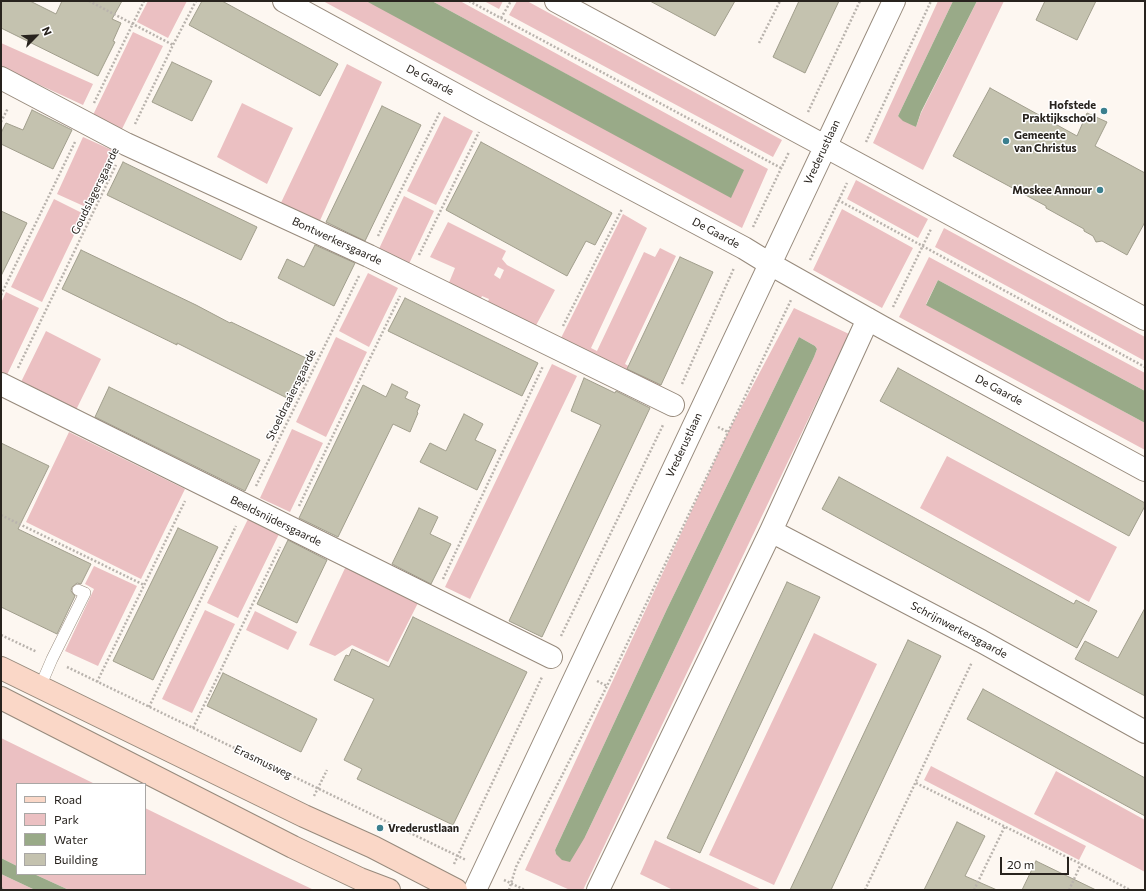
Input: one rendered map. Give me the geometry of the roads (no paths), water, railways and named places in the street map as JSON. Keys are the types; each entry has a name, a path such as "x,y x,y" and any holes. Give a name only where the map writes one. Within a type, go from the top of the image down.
{"main road":[{"path":"1,668 304,816 373,847 456,890"},
{"path":"1,698 293,847 360,879 389,890"}],"street":[{"name":"De Gaarde","path":"284,1 744,248 875,323 1145,470"},
{"path":"556,1 1145,319"},
{"name":"Vrederustlaan","path":"476,890 894,1"},
{"name":"Bontwerkersgaarde","path":"1,78 126,144 369,256 673,405"},
{"path":"598,890 771,531 875,323"},
{"name":"Beeldsnijdersgaarde","path":"5,386 551,657"},
{"name":"Schrijnwerkersgaarde","path":"771,531 981,641 1145,732"}],"lane":[{"path":"40,687 52,659 85,593 78,590"}],"water":[{"path":"366,1 432,1 744,170 731,198"},
{"path":"953,1 977,1 921,112 916,127 903,121 898,116"},
{"path":"938,280 1145,391 1145,423 926,305"},
{"path":"799,337 815,346 817,349 814,357 585,837 570,862 562,860 556,854 555,850 667,609"},
{"path":"1,858 16,866 16,875 36,875 69,890 35,890 1,874"}],"place":[{"name":"Hofstede Praktijkschool","path":"1104,111"},
{"name":"Gemeente van Christus","path":"1006,141"},
{"name":"Moskee Annour","path":"1100,190"},
{"name":"Vrederustlaan","path":"380,828"}]}
